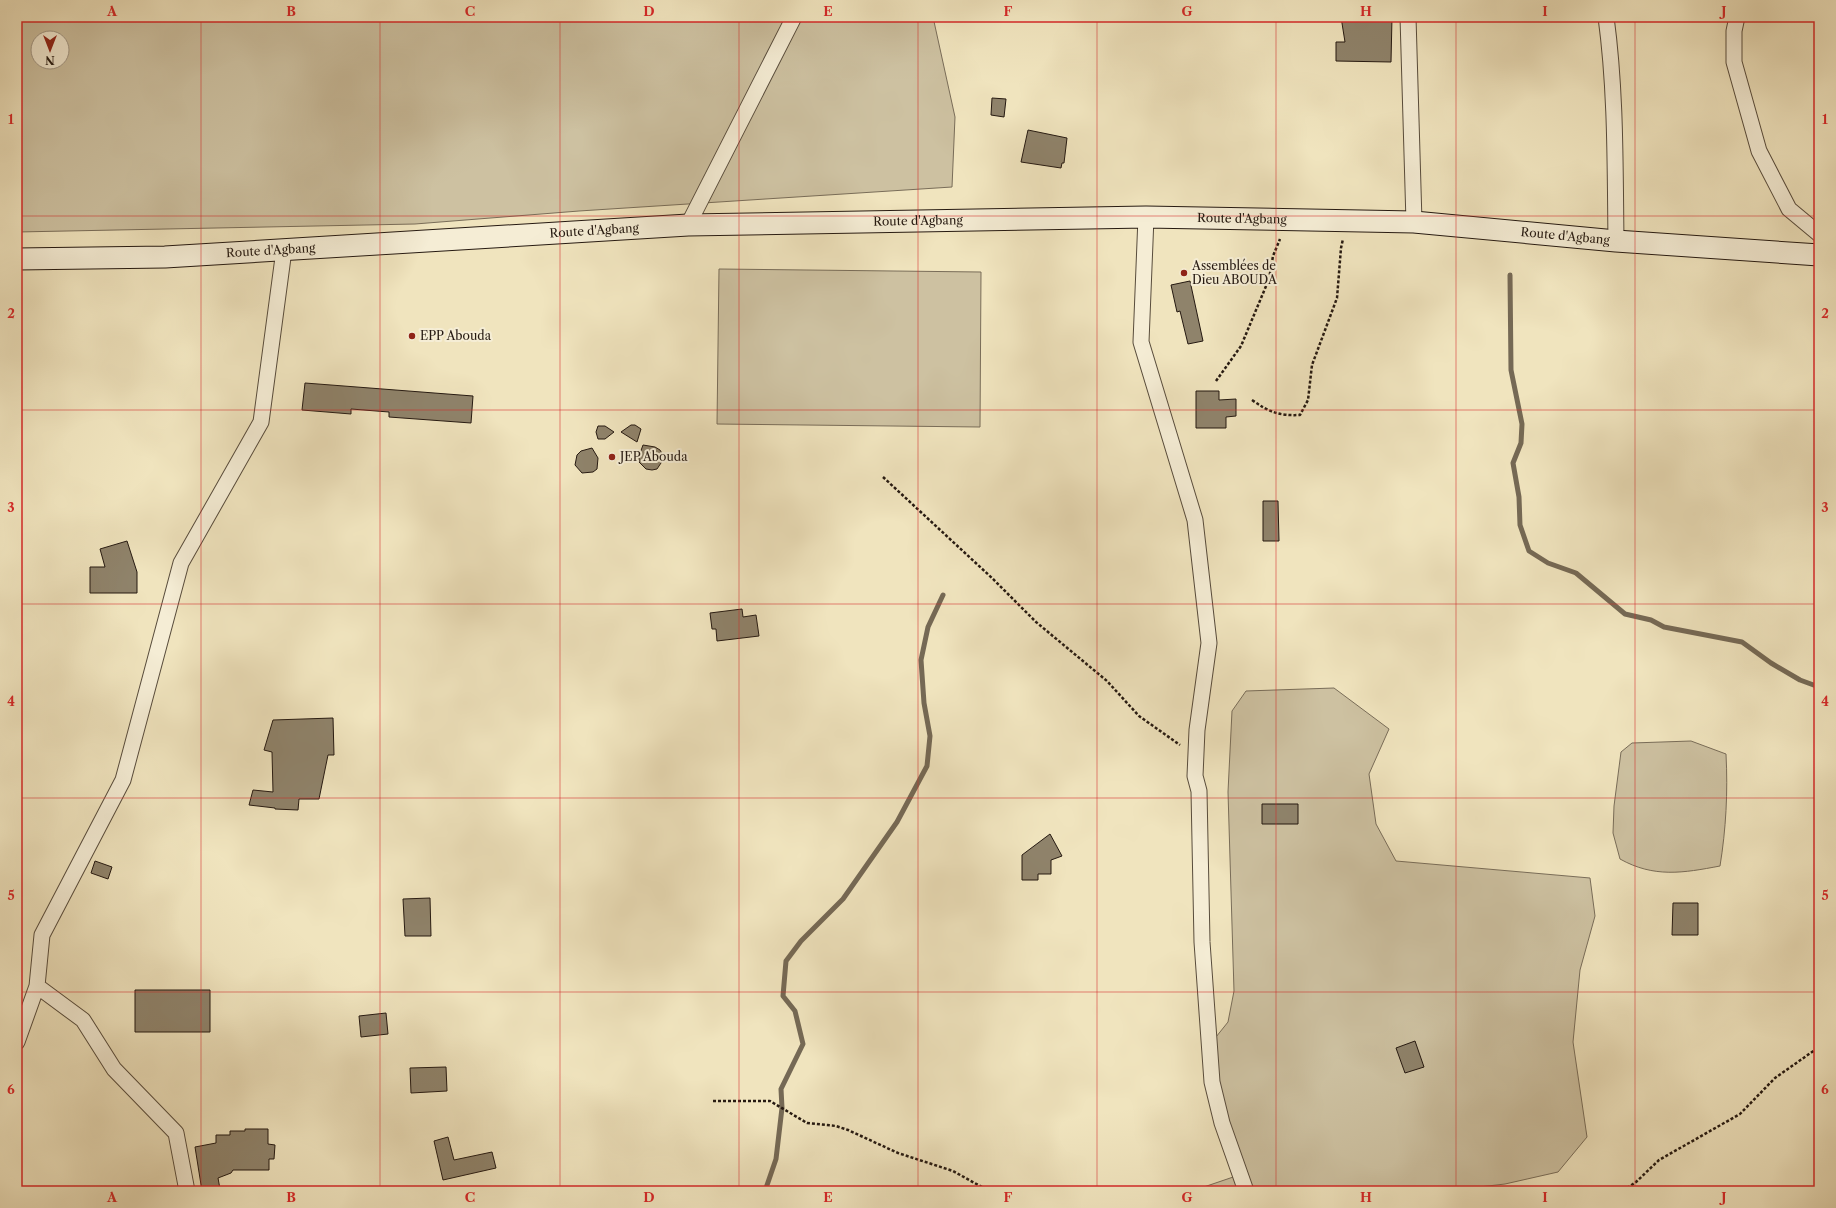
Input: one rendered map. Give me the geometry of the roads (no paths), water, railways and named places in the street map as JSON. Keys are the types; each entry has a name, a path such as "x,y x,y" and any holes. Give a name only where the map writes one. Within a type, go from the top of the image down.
{"main road":[{"name":"Route d'Agbang","path":"17,259 164,257 688,225 1146,216 1414,222 1616,241 1819,255"}],"street":[{"path":"688,225 794,17"},
{"path":"1408,17 1414,222"},
{"path":"1606,17 1610,45 1614,128 1616,241"},
{"path":"1737,17 1734,31 1734,62 1759,151 1789,208 1819,234"},
{"path":"1146,216 1141,342 1195,520 1209,643 1197,730 1195,776 1199,791 1202,942 1212,1082 1222,1124 1246,1191"},
{"path":"17,1042 37,986 42,935 123,780 181,563 261,422 284,250"},
{"path":"37,986 83,1020 114,1069 176,1134 187,1191"}],"waterway":[{"path":"1510,275 1511,370 1522,424 1521,443 1513,463 1519,497 1520,525 1529,551 1548,563 1576,573 1625,614 1651,620 1664,627 1742,642 1771,663 1800,680 1819,687"},
{"path":"765,1191 776,1159 782,1108 781,1089 803,1044 795,1011 783,996 786,961 801,941 843,899 897,822 927,766 930,736 924,703 921,660 928,627 943,595"}],"place":[{"name":"Assemblées de Dieu ABOUDA","path":"1184,273"},
{"name":"EPP Abouda","path":"412,336"},
{"name":"JEP Abouda","path":"612,457"}]}
